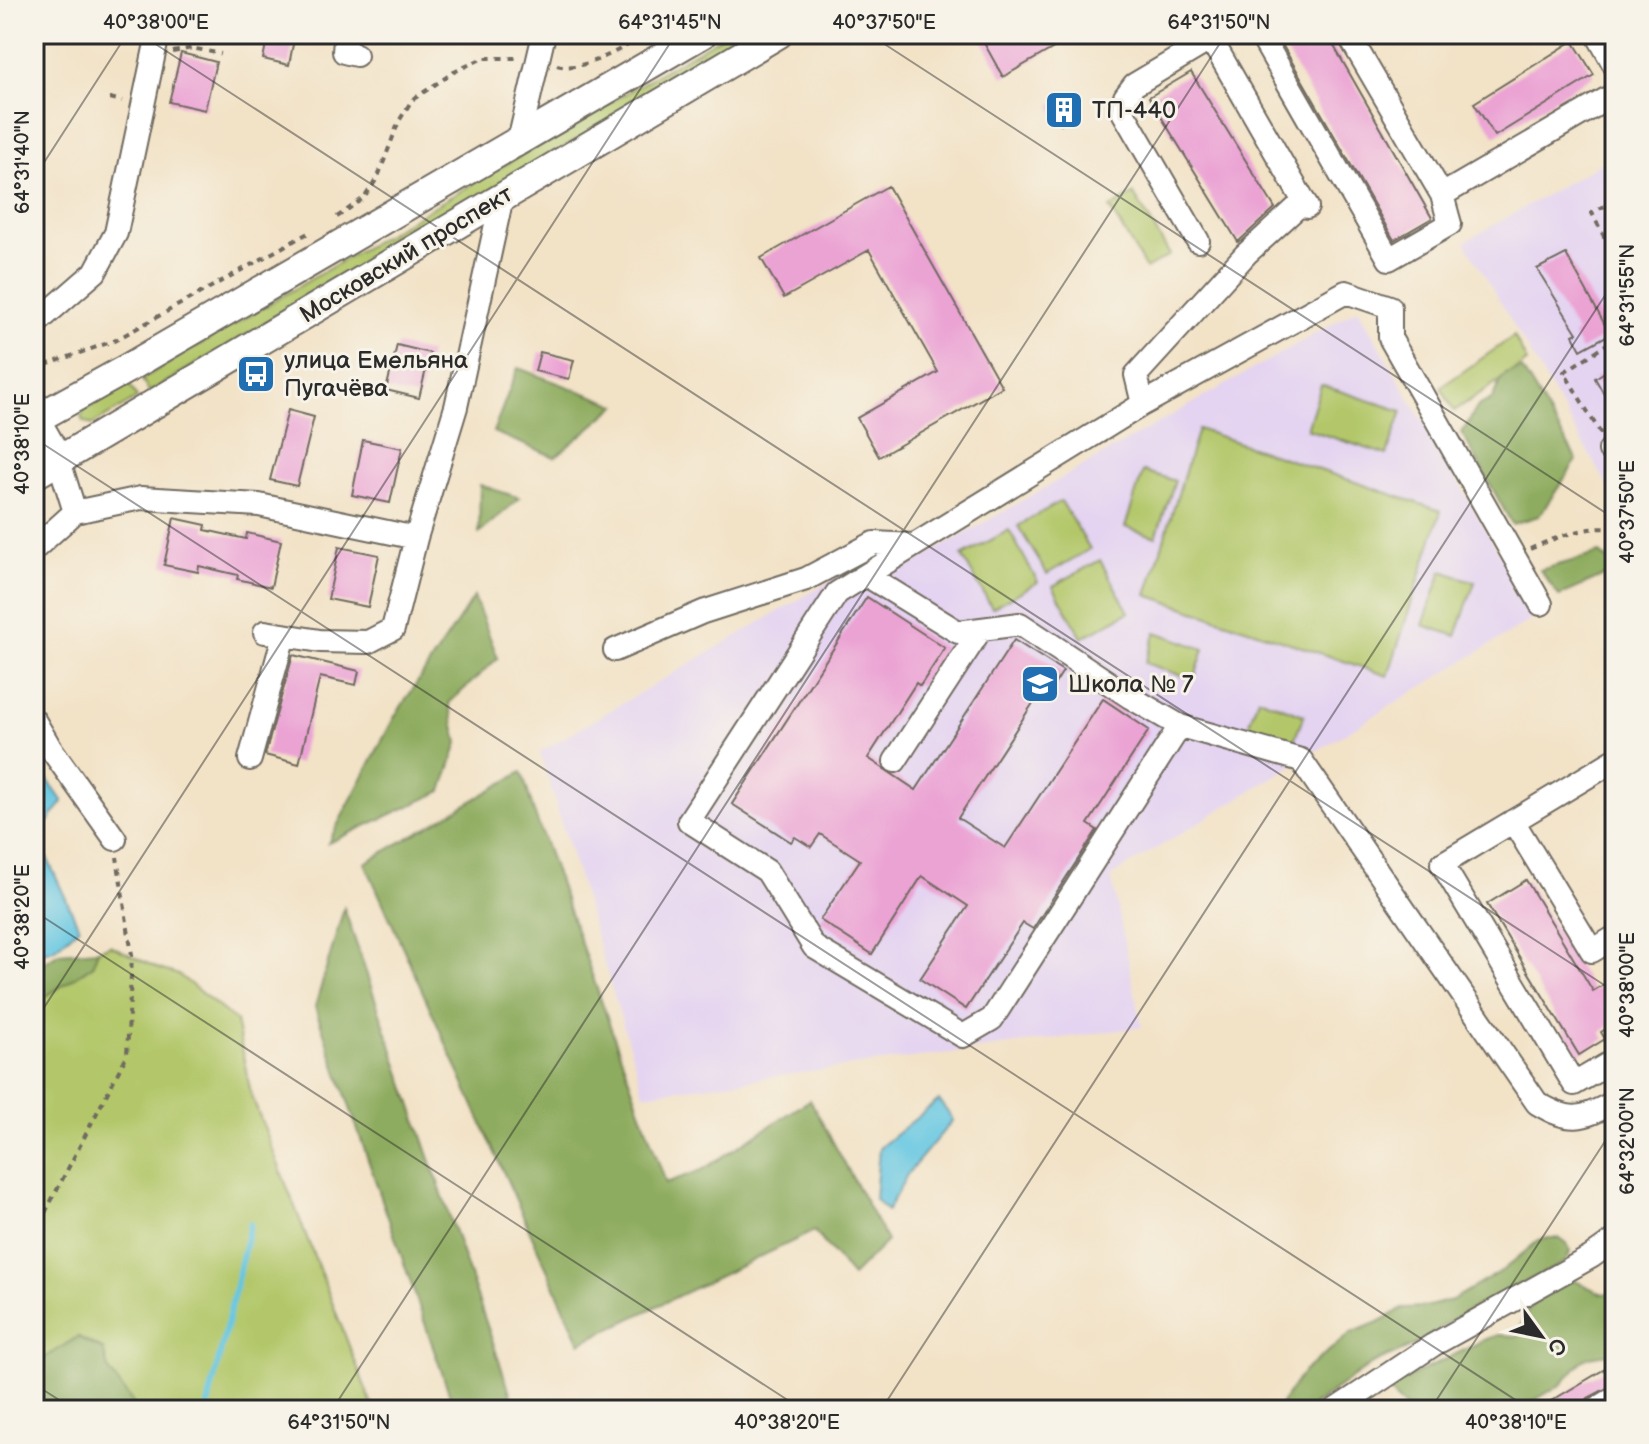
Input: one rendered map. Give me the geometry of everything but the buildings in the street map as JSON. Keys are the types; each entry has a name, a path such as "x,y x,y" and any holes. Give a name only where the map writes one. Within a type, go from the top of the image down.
{"main road":[{"name":"Московский проспект","path":"34,418 128,368 702,34"},
{"name":"Московский проспект","path":"34,475 778,34"},
{"path":"34,418 59,461"}],"street":[{"path":"519,141 544,34"},
{"path":"1260,34 1389,259 1450,224 1442,195 1348,34"},
{"path":"1597,34 1615,66"},
{"path":"1143,404 1136,375 1246,254 1305,204 1210,36 1134,85 1125,97 1123,112 1198,241"},
{"path":"34,325 95,272 116,233 156,44"},
{"path":"1442,195 1615,94"},
{"path":"250,759 275,634 320,641 368,642 393,629 416,538 456,407 502,197"},
{"path":"1180,726 992,1019 963,1036 814,947 767,871 689,821 837,593 1143,404 1346,292 1390,307 1390,338 1541,604"},
{"path":"59,461 75,512"},
{"path":"34,549 75,512 141,498 259,505 416,538"},
{"path":"615,650 703,612 806,579 874,543 914,545"},
{"path":"866,575 958,632 1020,624 1130,697 1180,726 1301,760 1537,1103 1556,1114 1583,1118 1615,1102"},
{"path":"895,761 981,629"},
{"path":"34,720 115,839"},
{"path":"1615,760 1442,864 1574,1084 1615,1060"},
{"path":"1513,821 1592,951 1615,937"},
{"path":"1335,1410 1433,1345 1591,1257 1615,1240"},
{"path":"1595,1410 1615,1398"}],"path":[{"path":"173,34 217,42"},
{"path":"334,219 364,198 378,177 399,121 412,100 454,72 483,58 538,59 564,67 607,57 647,34"},
{"path":"156,44 221,54"},
{"path":"1615,200 1592,213 1615,258"},
{"path":"34,369 114,341 321,226"},
{"path":"1613,452 1564,372 1615,339"},
{"path":"1514,556 1554,538 1598,527 1615,529"},
{"path":"34,1234 127,1055 132,955 115,839"}],"shaded area":[{"path":"1615,155 1615,498 1465,242"},
{"name":"Школа № 7","path":"1358,309 1536,617 1111,876 1142,1027 644,1094 540,752 878,553 891,576"}],"green space":[{"path":"726,34 756,34 149,392 142,379"},
{"path":"1134,194 1170,255 1146,269 1110,208"},
{"path":"1514,336 1527,362 1454,411 1441,387"},
{"path":"518,368 617,405 555,457 493,432"},
{"path":"1522,369 1577,460 1539,516 1512,524 1462,433 1478,406 1492,399 1501,379"},
{"path":"129,383 137,398 92,425 83,421 81,417 85,409"},
{"path":"1321,385 1402,411 1387,455 1307,429"},
{"path":"1198,429 1441,511 1388,676 1147,595"},
{"path":"1143,471 1175,481 1156,537 1125,527"},
{"path":"480,485 520,498 479,533"},
{"path":"1061,501 1090,549 1047,574 1018,526"},
{"path":"1009,530 1038,582 992,608 962,556"},
{"path":"1600,553 1615,566 1615,571 1559,596 1540,570"},
{"path":"1100,560 1129,612 1082,638 1053,586"},
{"path":"1442,571 1475,582 1456,636 1423,625"},
{"path":"474,597 498,658 449,703 458,743 442,791 328,843 395,716"},
{"path":"1156,632 1204,649 1194,680 1145,663"},
{"path":"1258,698 1304,715 1293,743 1248,727"},
{"path":"522,772 666,1183 702,1170 810,1100 887,1241 852,1276 814,1231 580,1343 365,863"},
{"path":"344,908 516,1410 455,1410 315,1007"},
{"path":"110,945 159,969 179,975 236,1021 251,1094 374,1410 137,1410 108,1369 103,1349 78,1337 42,1359 34,1359 34,1004 92,966 98,950"},
{"path":"98,950 92,966 34,1004 34,969 59,953"},
{"path":"1560,1238 1567,1243 1570,1252 1566,1262 1461,1314 1415,1345 1372,1364 1306,1410 1282,1410 1281,1403 1304,1371 1351,1333 1404,1308 1425,1307 1452,1300 1503,1270 1539,1240"},
{"path":"1573,1280 1603,1294 1615,1292 1615,1353 1582,1361 1562,1384 1518,1410 1408,1410 1390,1393 1398,1383 1484,1340 1498,1335 1518,1336 1525,1316 1537,1299 1553,1287"},
{"path":"78,1337 103,1350 108,1369 138,1410 47,1410 34,1401 34,1359 42,1359"}],"water":[{"path":"34,760 63,802 37,836 79,927 54,949 34,954"},
{"path":"939,1100 953,1120 908,1173 887,1211 875,1199 879,1148"}],"waterway":[{"path":"207,1410 250,1224"}],"place":[{"name":"ТП-440","path":"1064,110"},
{"name":"улица Емельяна Пугачёва","path":"256,374"},
{"name":"Школа № 7","path":"1040,684"}]}
